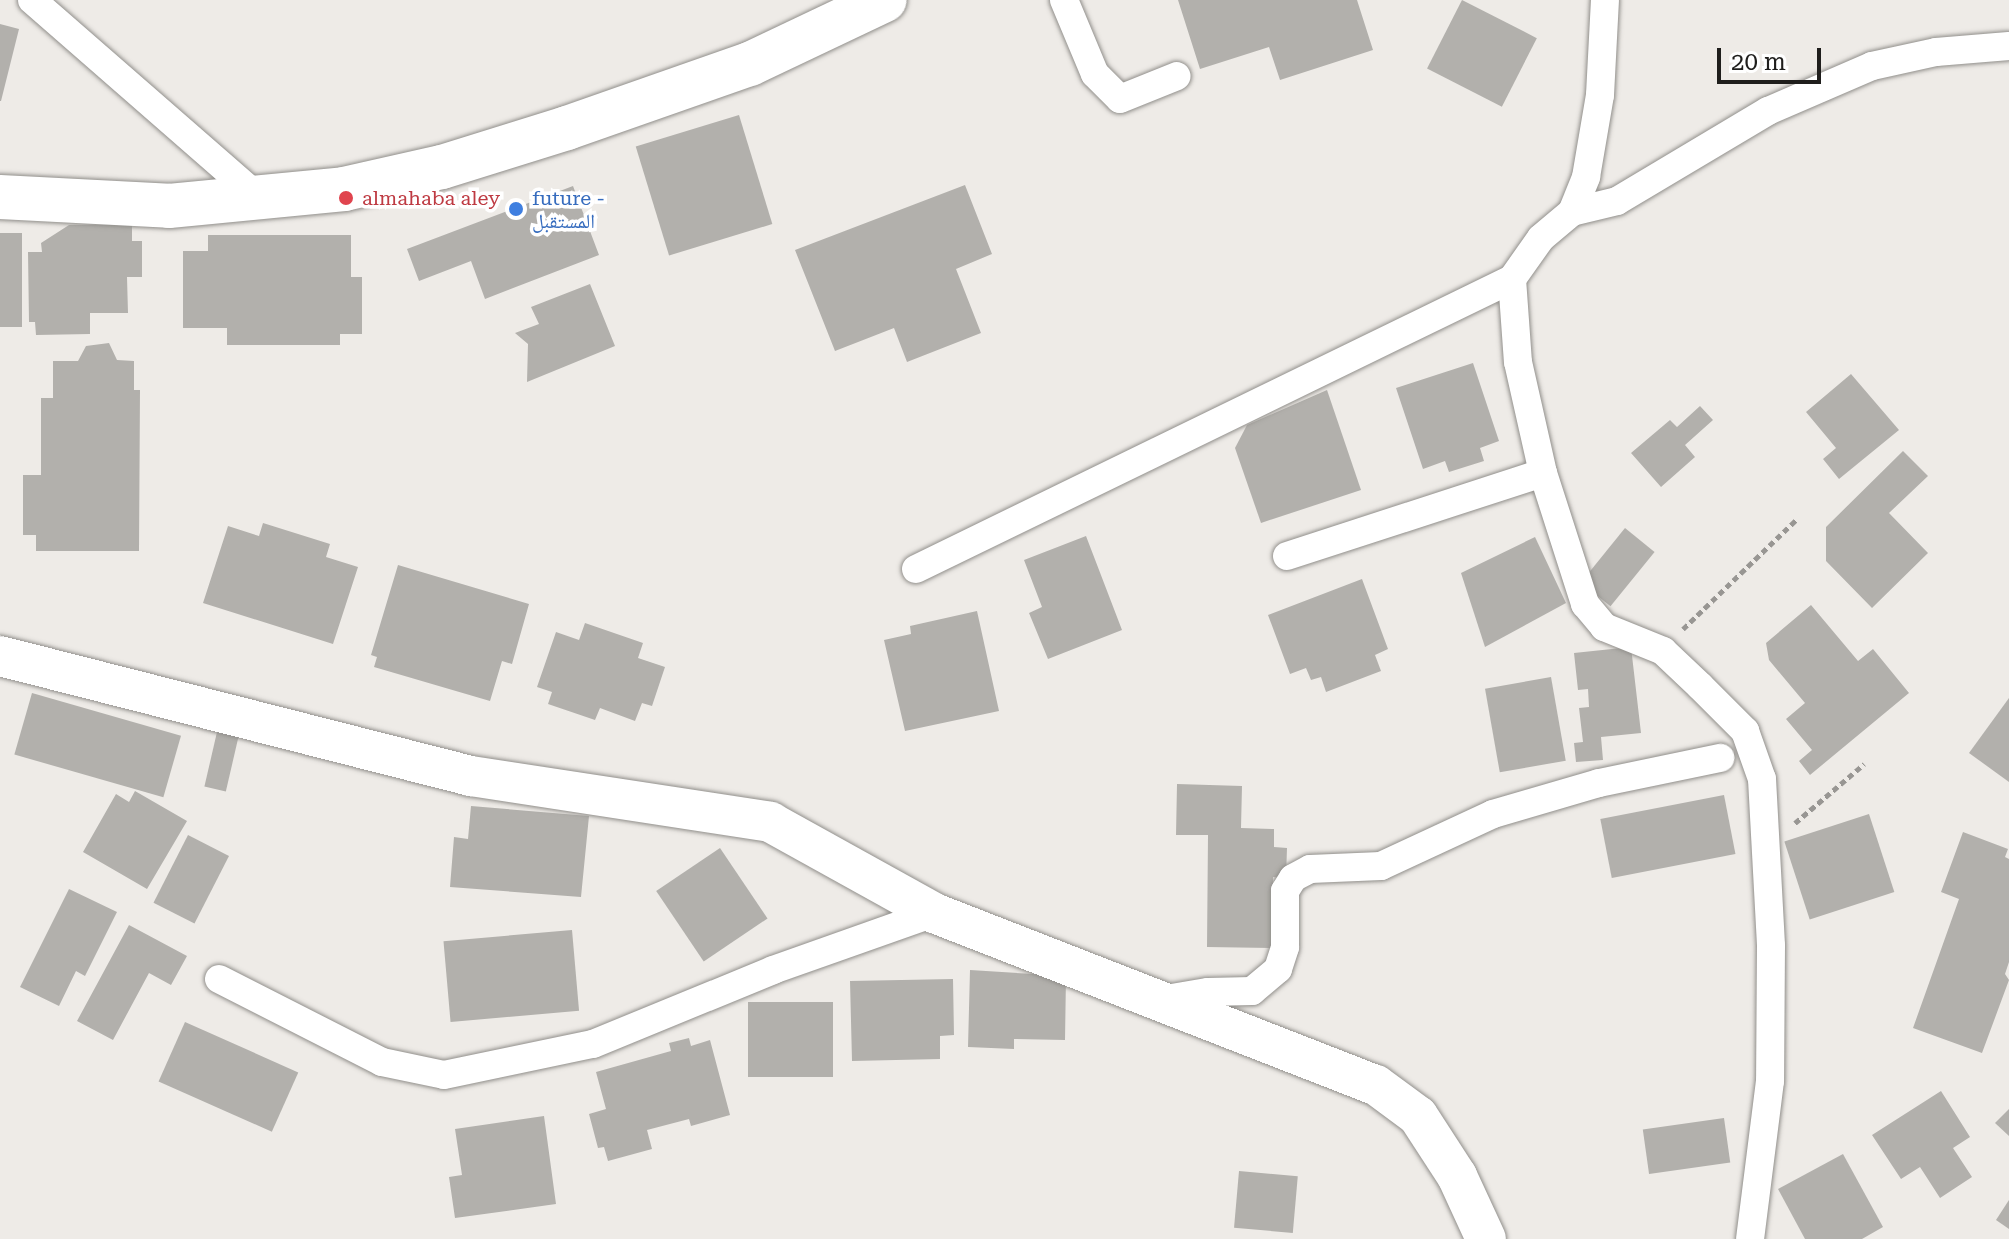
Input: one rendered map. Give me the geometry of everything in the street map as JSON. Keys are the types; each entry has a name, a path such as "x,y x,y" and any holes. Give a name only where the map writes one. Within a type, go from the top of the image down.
{"main road":[{"path":"0,197 169,206 261,200 344,189 442,167 567,128 750,64 885,0"}],"street":[{"path":"32,0 261,200"},
{"path":"1064,0 1095,74 1120,99 1177,76"},
{"path":"1572,212 1586,177 1600,95 1605,0"},
{"path":"916,569 1512,279 1541,238 1572,212 1617,201 1768,111 1847,76 1936,52 2009,46"},
{"path":"1512,279 1518,362 1543,473 1585,604 1604,627 1663,651 1745,731 1762,779 1771,946 1770,1081 1750,1239"},
{"path":"1287,556 1543,473"},
{"path":"0,656 471,776 770,822 934,913 1376,1085 1418,1116 1457,1176 1486,1239"},
{"path":"1159,1000 1208,992 1252,991 1278,969 1285,947 1285,891 1293,878 1310,869 1381,866 1493,814 1599,783 1720,758"},
{"path":"219,979 382,1062 444,1075 593,1044 773,970 934,913"}],"path":[{"path":"1663,651 1718,591 1796,520"},
{"path":"1767,829 1797,823 1864,764"}],"building":[{"path":"1178,0 1357,0 1373,50 1280,80 1269,47 1200,69"},
{"path":"1462,0 1537,38 1502,107 1427,69"},
{"path":"0,24 19,29 1,101 0,101"},
{"path":"739,115 772,224 669,256 636,147"},
{"path":"965,185 992,254 956,269 981,333 907,362 894,328 835,351 795,250"},
{"path":"573,186 599,255 485,299 471,261 419,281 407,249"},
{"path":"132,224 132,241 142,241 142,277 127,277 128,313 90,313 90,334 36,335 35,322 29,322 28,252 42,252 41,243 69,225"},
{"path":"0,233 22,233 22,327 0,327"},
{"path":"208,235 351,235 351,277 362,277 362,334 340,334 340,345 227,345 227,328 183,328 183,251 208,251"},
{"path":"590,284 615,346 527,382 528,344 515,333 539,324 531,307"},
{"path":"109,343 117,360 134,361 134,390 140,390 139,551 36,551 36,535 23,535 23,475 41,475 41,398 53,398 53,361 78,361 86,346"},
{"path":"1473,363 1499,441 1480,448 1484,461 1449,472 1445,461 1423,469 1396,388"},
{"path":"1851,374 1899,430 1839,479 1823,459 1836,448 1806,412"},
{"path":"1327,390 1361,490 1261,523 1235,448 1247,425"},
{"path":"1700,406 1713,420 1685,445 1695,457 1661,487 1631,453 1670,420 1677,427"},
{"path":"1903,451 1928,476 1889,513 1928,553 1872,608 1826,561 1826,527"},
{"path":"263,523 330,544 326,557 358,567 333,644 203,603 228,526 259,536"},
{"path":"1625,528 1655,552 1610,606 1581,582"},
{"path":"1086,536 1122,630 1048,659 1029,613 1042,607 1024,560"},
{"path":"1535,537 1566,603 1485,647 1461,573"},
{"path":"398,565 529,604 512,664 502,661 490,701 374,667 377,657 371,655"},
{"path":"1362,579 1388,649 1375,655 1381,671 1326,692 1321,677 1311,680 1306,668 1290,674 1268,615"},
{"path":"1811,605 1858,661 1873,649 1909,693 1810,775 1799,761 1812,750 1786,719 1805,703 1769,660 1766,643"},
{"path":"977,611 999,711 905,731 884,640 911,634 910,626"},
{"path":"585,623 643,643 638,658 665,667 652,706 642,703 635,721 600,708 595,720 548,704 552,692 537,687 556,632 579,640"},
{"path":"1631,647 1641,733 1601,737 1603,760 1576,762 1574,743 1583,742 1579,708 1589,707 1588,689 1578,690 1574,653"},
{"path":"1551,677 1566,761 1500,772 1485,689"},
{"path":"32,693 181,736 163,797 14,755"},
{"path":"2009,698 2009,782 1969,753"},
{"path":"217,732 238,737 226,792 204,787"},
{"path":"1177,784 1242,786 1241,828 1274,829 1274,847 1287,848 1286,878 1273,877 1271,948 1207,947 1208,835 1176,835"},
{"path":"135,791 187,821 147,889 83,852 116,794 129,802"},
{"path":"1724,795 1735,854 1612,878 1600,819"},
{"path":"471,806 589,816 581,897 450,887 454,837 468,839"},
{"path":"1869,814 1894,892 1810,919 1784,842"},
{"path":"1963,832 2008,849 2005,857 2009,859 2009,962 2005,974 2009,980 1982,1053 1913,1028 1959,899 1941,892"},
{"path":"188,835 229,856 194,924 153,903"},
{"path":"720,848 768,918 704,962 656,891"},
{"path":"69,889 117,912 85,976 76,971 59,1006 20,987"},
{"path":"129,925 187,956 171,985 149,973 113,1040 77,1021"},
{"path":"572,930 579,1011 451,1022 443,941"},
{"path":"970,970 1066,976 1065,1040 1014,1039 1014,1049 968,1047"},
{"path":"953,979 954,1035 940,1036 940,1059 852,1061 850,981"},
{"path":"748,1002 833,1002 833,1077 748,1077"},
{"path":"185,1022 298,1072 272,1132 159,1081"},
{"path":"689,1038 691,1046 710,1040 730,1115 691,1126 689,1119 647,1130 652,1149 608,1161 604,1147 598,1148 589,1114 606,1109 596,1072 671,1051 669,1043"},
{"path":"1941,1091 1970,1137 1953,1148 1972,1177 1940,1198 1920,1167 1901,1179 1872,1135"},
{"path":"2009,1109 2009,1136 1995,1123"},
{"path":"544,1116 556,1204 455,1218 449,1177 462,1175 455,1129"},
{"path":"1724,1118 1730,1163 1649,1174 1643,1129"},
{"path":"1843,1154 1883,1227 1862,1239 1805,1239 1778,1189"},
{"path":"1239,1171 1298,1176 1293,1233 1234,1228"},
{"path":"2009,1200 2009,1229 1996,1220"}],"place":[{"name":"almahaba aley","path":"346,198"},
{"name":"future - المستقبل","path":"516,209"}]}
